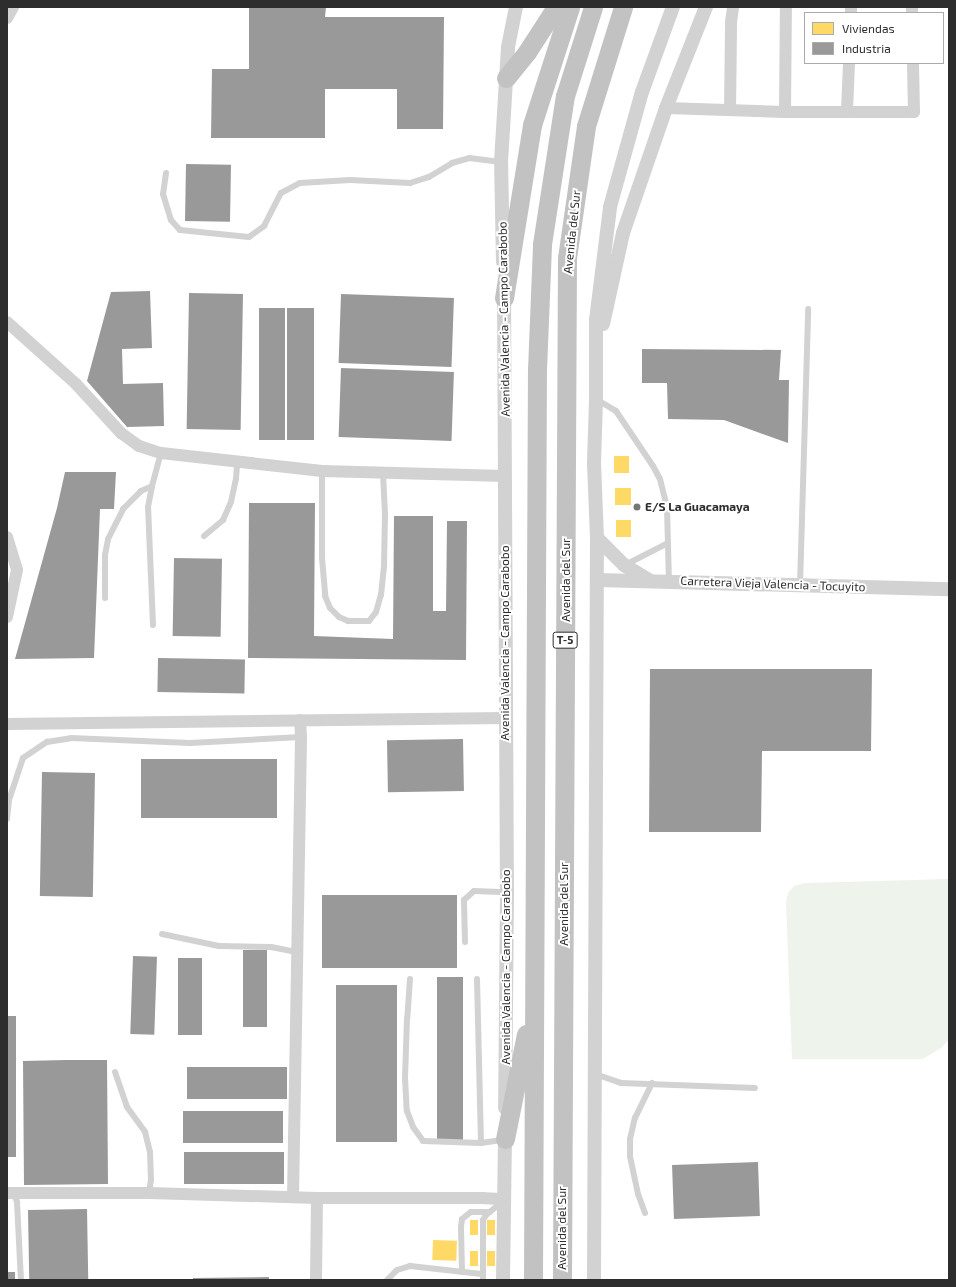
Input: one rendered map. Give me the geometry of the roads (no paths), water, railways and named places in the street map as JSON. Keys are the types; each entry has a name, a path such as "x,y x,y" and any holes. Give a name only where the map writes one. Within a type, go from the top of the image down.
{"highway":[{"path":"506,78 527,52 556,7"},
{"path":"504,298 532,125 570,7"},
{"name":"T-5","path":"533,1280 537,370 542,244 565,96 593,7"},
{"name":"Avenida del Sur","path":"562,1280 567,258 586,126 624,7"},
{"path":"505,1139 535,990"}],"street":[{"path":"7,18 13,7"},
{"name":"Avenida Valencia - Campo Carabobo","path":"503,1280 507,892 504,718 504,298 501,162 508,47 516,7"},
{"path":"594,1280 597,538 594,463 596,320 610,207 642,92 673,7"},
{"path":"595,354 623,233 666,108 706,7"},
{"path":"730,110 731,22 733,7"},
{"path":"785,112 786,7"},
{"path":"847,111 849,64"},
{"path":"666,108 785,112 914,112 913,64"},
{"path":"7,322 76,384 121,433 139,446 161,453 237,463 322,471 505,476"},
{"path":"7,537 17,570 7,617"},
{"path":"597,538 624,565 650,581"},
{"name":"Carretera Vieja Valencia - Tocuyito","path":"597,580 949,589"},
{"path":"7,724 504,718"},
{"path":"293,1197 302,738 300,720"},
{"path":"10,1193 149,1193 317,1198 482,1198 504,1200"},
{"path":"316,1280 317,1198"}],"lane":[{"path":"166,173 163,194 171,220 180,230 234,237 249,237 264,226 280,193 300,183 350,180 410,183 429,177 452,163 469,158 501,162"},
{"path":"800,586 808,309"},
{"path":"596,399 616,411 660,479 667,508 669,581"},
{"path":"153,625 148,507 161,453"},
{"path":"204,536 223,520 231,502 236,480 237,463"},
{"path":"322,471 322,558 325,596 330,608 339,617 348,621 369,621 376,612 381,595 385,514 383,472"},
{"path":"105,598 105,555 108,539 123,509 142,491 152,486"},
{"path":"624,565 668,543"},
{"path":"7,819 9,800 23,758 47,742 71,738 190,743 302,738"},
{"path":"465,942 464,900 474,891 507,892"},
{"path":"162,934 220,946 271,947 297,952"},
{"path":"410,979 407,1018 406,1078 407,1111 413,1127 423,1141 481,1143 505,1139"},
{"path":"477,980 481,1143"},
{"path":"115,1072 127,1107 145,1132 150,1152 152,1180 149,1193"},
{"path":"595,1074 621,1083 755,1088"},
{"path":"645,1213 638,1194 630,1156 630,1139 636,1118 652,1083"},
{"path":"10,1193 17,1202 21,1280"},
{"path":"387,1280 397,1270 410,1266 462,1272 483,1277 483,1220 504,1200"},
{"path":"462,1272 462,1219 471,1212 490,1212"}],"place":[{"name":"E/S La Guacamaya","path":"637,507"}]}
